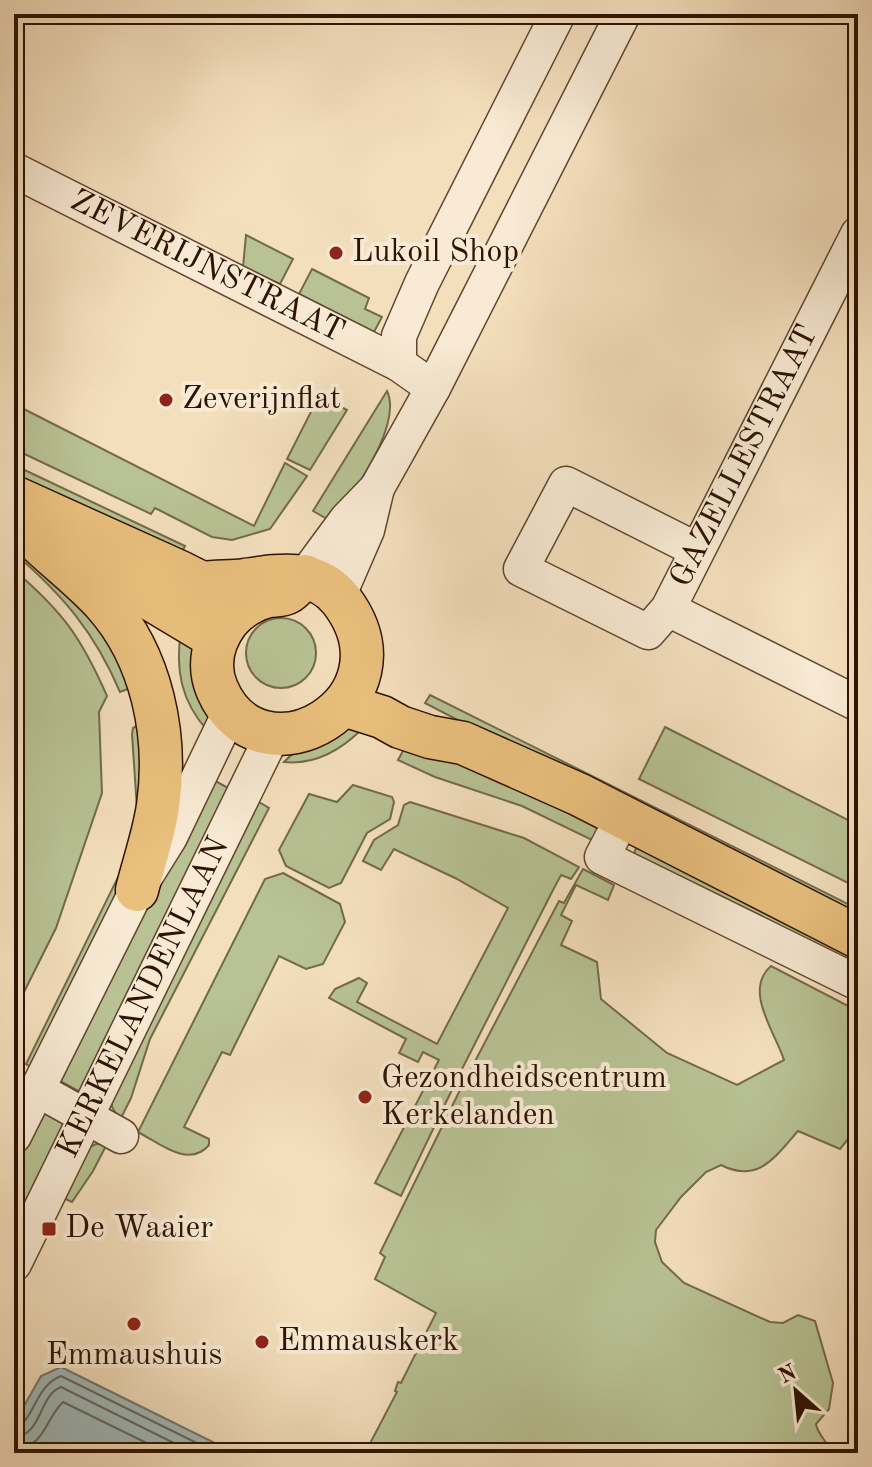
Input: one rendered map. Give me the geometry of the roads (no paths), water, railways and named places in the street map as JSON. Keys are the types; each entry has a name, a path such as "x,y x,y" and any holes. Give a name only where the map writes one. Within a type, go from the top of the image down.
{"main road":[{"path":"14,497 229,590 286,574 310,589 356,626 361,654 348,677 334,716 298,734 249,725 230,712 221,698 212,670 217,639 230,618 229,590"},
{"path":"25,534 76,554 217,639"},
{"path":"25,534 105,604 133,647 155,700 160,739 158,805 137,890"},
{"path":"348,677 439,721 463,743 623,817 858,937"}],"street":[{"path":"399,364 399,336 422,283 558,14"},
{"path":"310,589 347,519 377,488 433,388 623,14"},
{"name":"ZEVERIJNSTRAAT","path":"14,170 399,364 433,388"},
{"name":"GAZELLESTRAAT","path":"658,621 850,269 858,234"},
{"path":"697,550 566,484 521,569 658,621 858,704"},
{"name":"KERKELANDENLAAN","path":"14,1136 137,890 170,837 230,712"},
{"name":"KERKELANDENLAAN","path":"14,1264 274,732"},
{"path":"623,817 602,857 858,983"},
{"path":"38,1090 121,1136"}],"water":[{"path":"61,1367 235,1453 14,1453 14,1426 20,1413 41,1376"}],"place":[{"name":"Lukoil Shop","path":"336,253"},
{"name":"Zeverijnflat","path":"166,400"},
{"name":"Gezondheidscentrum Kerkelanden","path":"365,1097"},
{"name":"De Waaier","path":"49,1229"},
{"name":"Emmaushuis","path":"134,1324"},
{"name":"Emmauskerk","path":"262,1342"}]}
